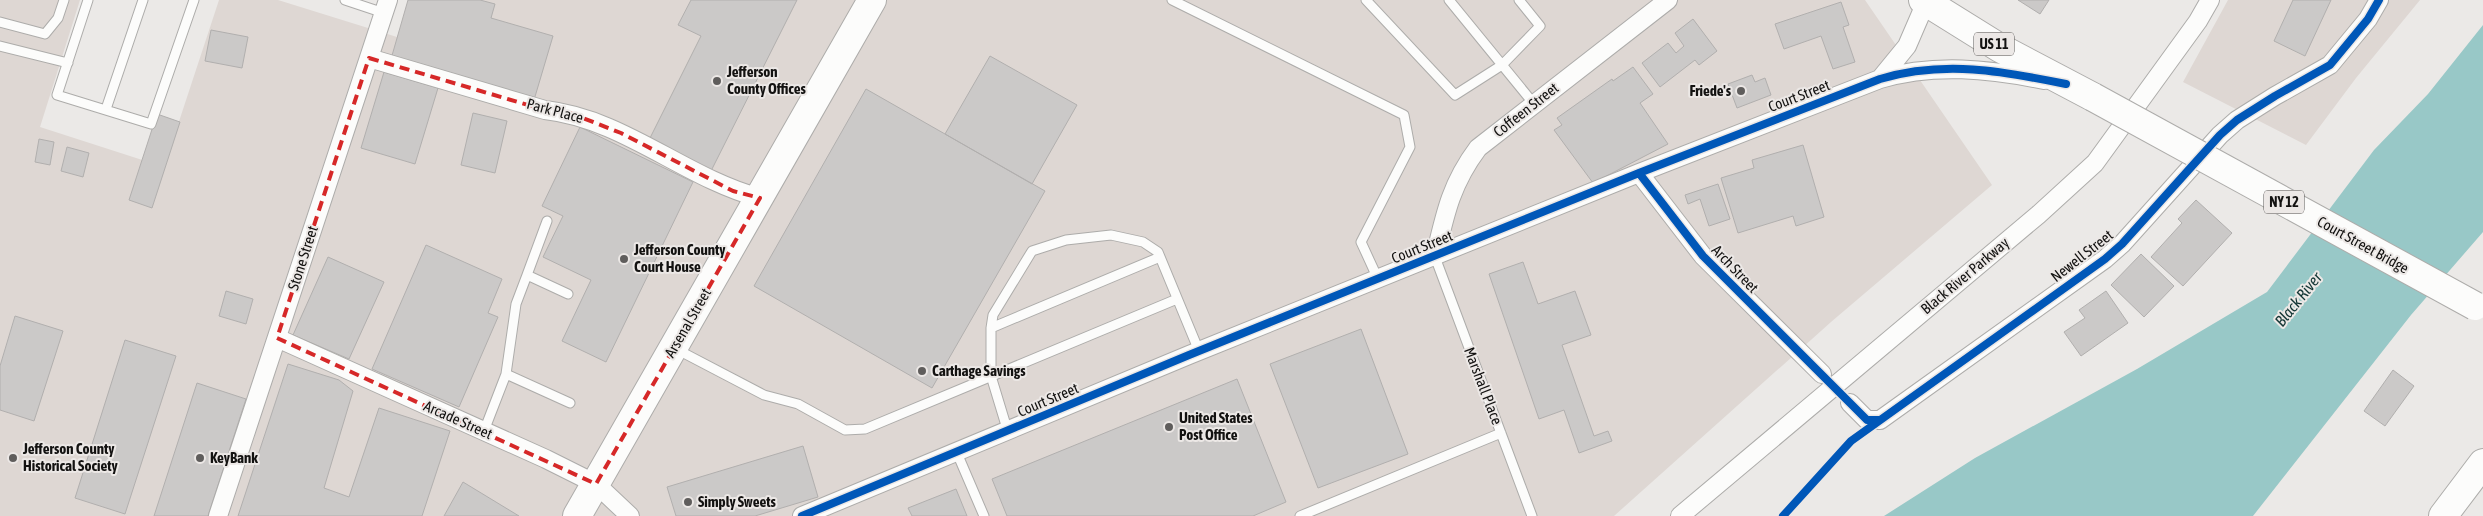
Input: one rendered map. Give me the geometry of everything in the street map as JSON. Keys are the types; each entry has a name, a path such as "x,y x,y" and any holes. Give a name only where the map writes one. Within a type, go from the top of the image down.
{"main road":[{"name":"Arsenal Street","path":"577,516 872,0"},
{"name":"US 11","path":"1925,1 2000,48 2093,98"},
{"name":"Court Street Bridge","path":"2093,98 2479,309"},
{"path":"2444,516 2483,463"}],"street":[{"name":"Coffeen Street","path":"1434,257 1445,212 1461,171 1478,148 1668,0"},
{"name":"Black River Parkway","path":"1680,516 2038,215 2095,163 2198,22 2210,0"},
{"name":"Newell Street","path":"1850,403 1867,420 1880,420 2105,259 2122,244 2220,135 2237,120 2275,96 2330,66 2368,19 2379,0"},
{"name":"Court Street","path":"1880,79 1907,46 1925,1"},
{"name":"Stone Street","path":"218,516 386,6"},
{"name":"Park Place","path":"369,58 545,110 570,113 621,133 734,191 760,198"},
{"name":"Court Street","path":"802,516 958,453 1199,351 1639,173 1880,79 1902,73 1962,68 1998,70 2066,84"},
{"name":"Arch Street","path":"1639,173 1703,256 1822,374"},
{"name":"Arcade Street","path":"277,338 484,431 596,484 630,516"}],"lane":[{"path":"0,22 45,34 58,18 64,0"},
{"path":"88,0 57,95 151,124 194,0"},
{"path":"106,109 143,0"},
{"path":"345,0 386,6"},
{"path":"1172,0 1404,115 1410,147 1361,242 1378,280"},
{"path":"1366,0 1455,95 1502,65 1540,26 1520,0"},
{"path":"1449,0 1534,104"},
{"path":"0,46 68,63"},
{"path":"484,431 506,374 516,304 547,221"},
{"path":"1008,432 991,376 990,328 993,315 1032,252 1066,240 1111,236 1143,242 1151,246 1160,257 1199,351"},
{"path":"990,328 1160,257"},
{"name":"Marshall Place","path":"1434,257 1532,516"},
{"path":"527,275 568,294"},
{"path":"674,348 764,395 798,404 846,430 852,431 864,429 1177,299"},
{"path":"506,374 570,403"},
{"path":"1300,516 1501,433"},
{"path":"958,453 984,516"}],"highlighted area":[{"path":"369,58 545,110 570,113 621,133 733,191 760,198 596,484 277,338"}],"shaded area":[{"path":"0,0 80,0 40,127 164,167 219,0 278,0 397,37 410,0 1865,0 1992,185 1831,322 1614,516 0,516"},
{"path":"2228,0 2420,0 2356,78 2306,145 2183,82"}],"water":[{"name":"Black River","path":"2483,25 2483,232 2411,315 2253,516 1884,516 1975,458 2137,369 2267,292 2374,150 2428,94"}],"building":[{"path":"408,0 480,0 495,4 491,18 553,36 534,100 391,59"},
{"path":"691,0 797,0 711,171 649,140 701,36 678,25"},
{"path":"2018,0 2049,0 2040,14"},
{"path":"2293,0 2331,0 2305,56 2274,41"},
{"path":"1841,2 1849,25 1843,27 1855,62 1833,69 1821,36 1784,49 1775,24"},
{"path":"1693,19 1717,51 1699,65 1695,60 1660,87 1642,63 1668,43 1676,53 1684,46 1675,33"},
{"path":"211,30 248,37 242,68 205,61"},
{"path":"990,56 1077,105 1032,184 945,134"},
{"path":"1633,67 1653,94 1640,103 1668,144 1593,183 1554,130 1562,125 1557,118 1612,79 1613,81"},
{"path":"384,72 438,88 415,164 361,148"},
{"path":"1752,75 1755,82 1765,78 1771,95 1737,108 1728,84"},
{"path":"866,89 1045,191 932,388 754,286"},
{"path":"473,113 507,121 495,173 461,165"},
{"path":"157,114 180,122 152,208 129,200"},
{"path":"580,127 693,182 606,362 562,341 591,280 543,257 563,216 542,206"},
{"path":"39,139 54,142 50,165 35,162"},
{"path":"1803,145 1824,217 1796,226 1793,216 1738,233 1721,178 1754,168 1752,160"},
{"path":"67,147 89,153 83,177 61,171"},
{"path":"1718,184 1730,219 1709,226 1700,199 1688,204 1685,195"},
{"path":"2196,200 2232,233 2183,286 2151,257 2182,223 2178,219"},
{"path":"426,245 502,279 488,313 498,317 459,407 372,369"},
{"path":"2141,254 2174,286 2144,317 2111,285"},
{"path":"328,257 384,282 349,359 293,335"},
{"path":"1523,262 1538,304 1575,291 1591,335 1562,345 1594,436 1608,431 1612,441 1579,453 1564,410 1539,419 1489,274"},
{"path":"226,291 253,299 246,324 219,316"},
{"path":"2106,291 2128,323 2081,356 2064,332 2085,318 2079,310"},
{"path":"15,316 63,331 34,421 0,410 0,366"},
{"path":"1361,329 1408,454 1318,488 1270,364"},
{"path":"125,340 176,356 125,514 75,498"},
{"path":"288,364 339,380 353,391 324,488 349,497 379,408 450,431 422,516 238,516"},
{"path":"2393,370 2414,386 2385,426 2364,411"},
{"path":"1237,379 1286,502 1253,516 1007,516 992,479"},
{"name":"KeyBank","path":"197,383 246,399 208,516 154,516"},
{"path":"803,446 818,497 755,516 676,516 667,487"},
{"path":"463,482 519,516 444,516"},
{"path":"956,489 967,516 912,516 908,508"}],"cycle path":[{"path":"1783,516 1851,441 2105,259 2122,244 2220,135 2237,120 2330,65 2368,19 2379,0"},
{"path":"802,516 1189,355 1639,173 1880,79 1904,73 1950,69 1996,72 2066,84"},
{"path":"1639,173 1703,256 1867,420 1880,420"}],"place":[{"name":"Jefferson County Offices","path":"717,81"},
{"name":"Friede's","path":"1741,91"},
{"name":"Jefferson County Court House","path":"624,259"},
{"name":"Carthage Savings","path":"922,371"},
{"name":"United States Post Office","path":"1169,427"},
{"name":"Jefferson County Historical Society","path":"13,458"},
{"name":"KeyBank","path":"200,458"},
{"name":"Simply Sweets","path":"688,502"}]}
